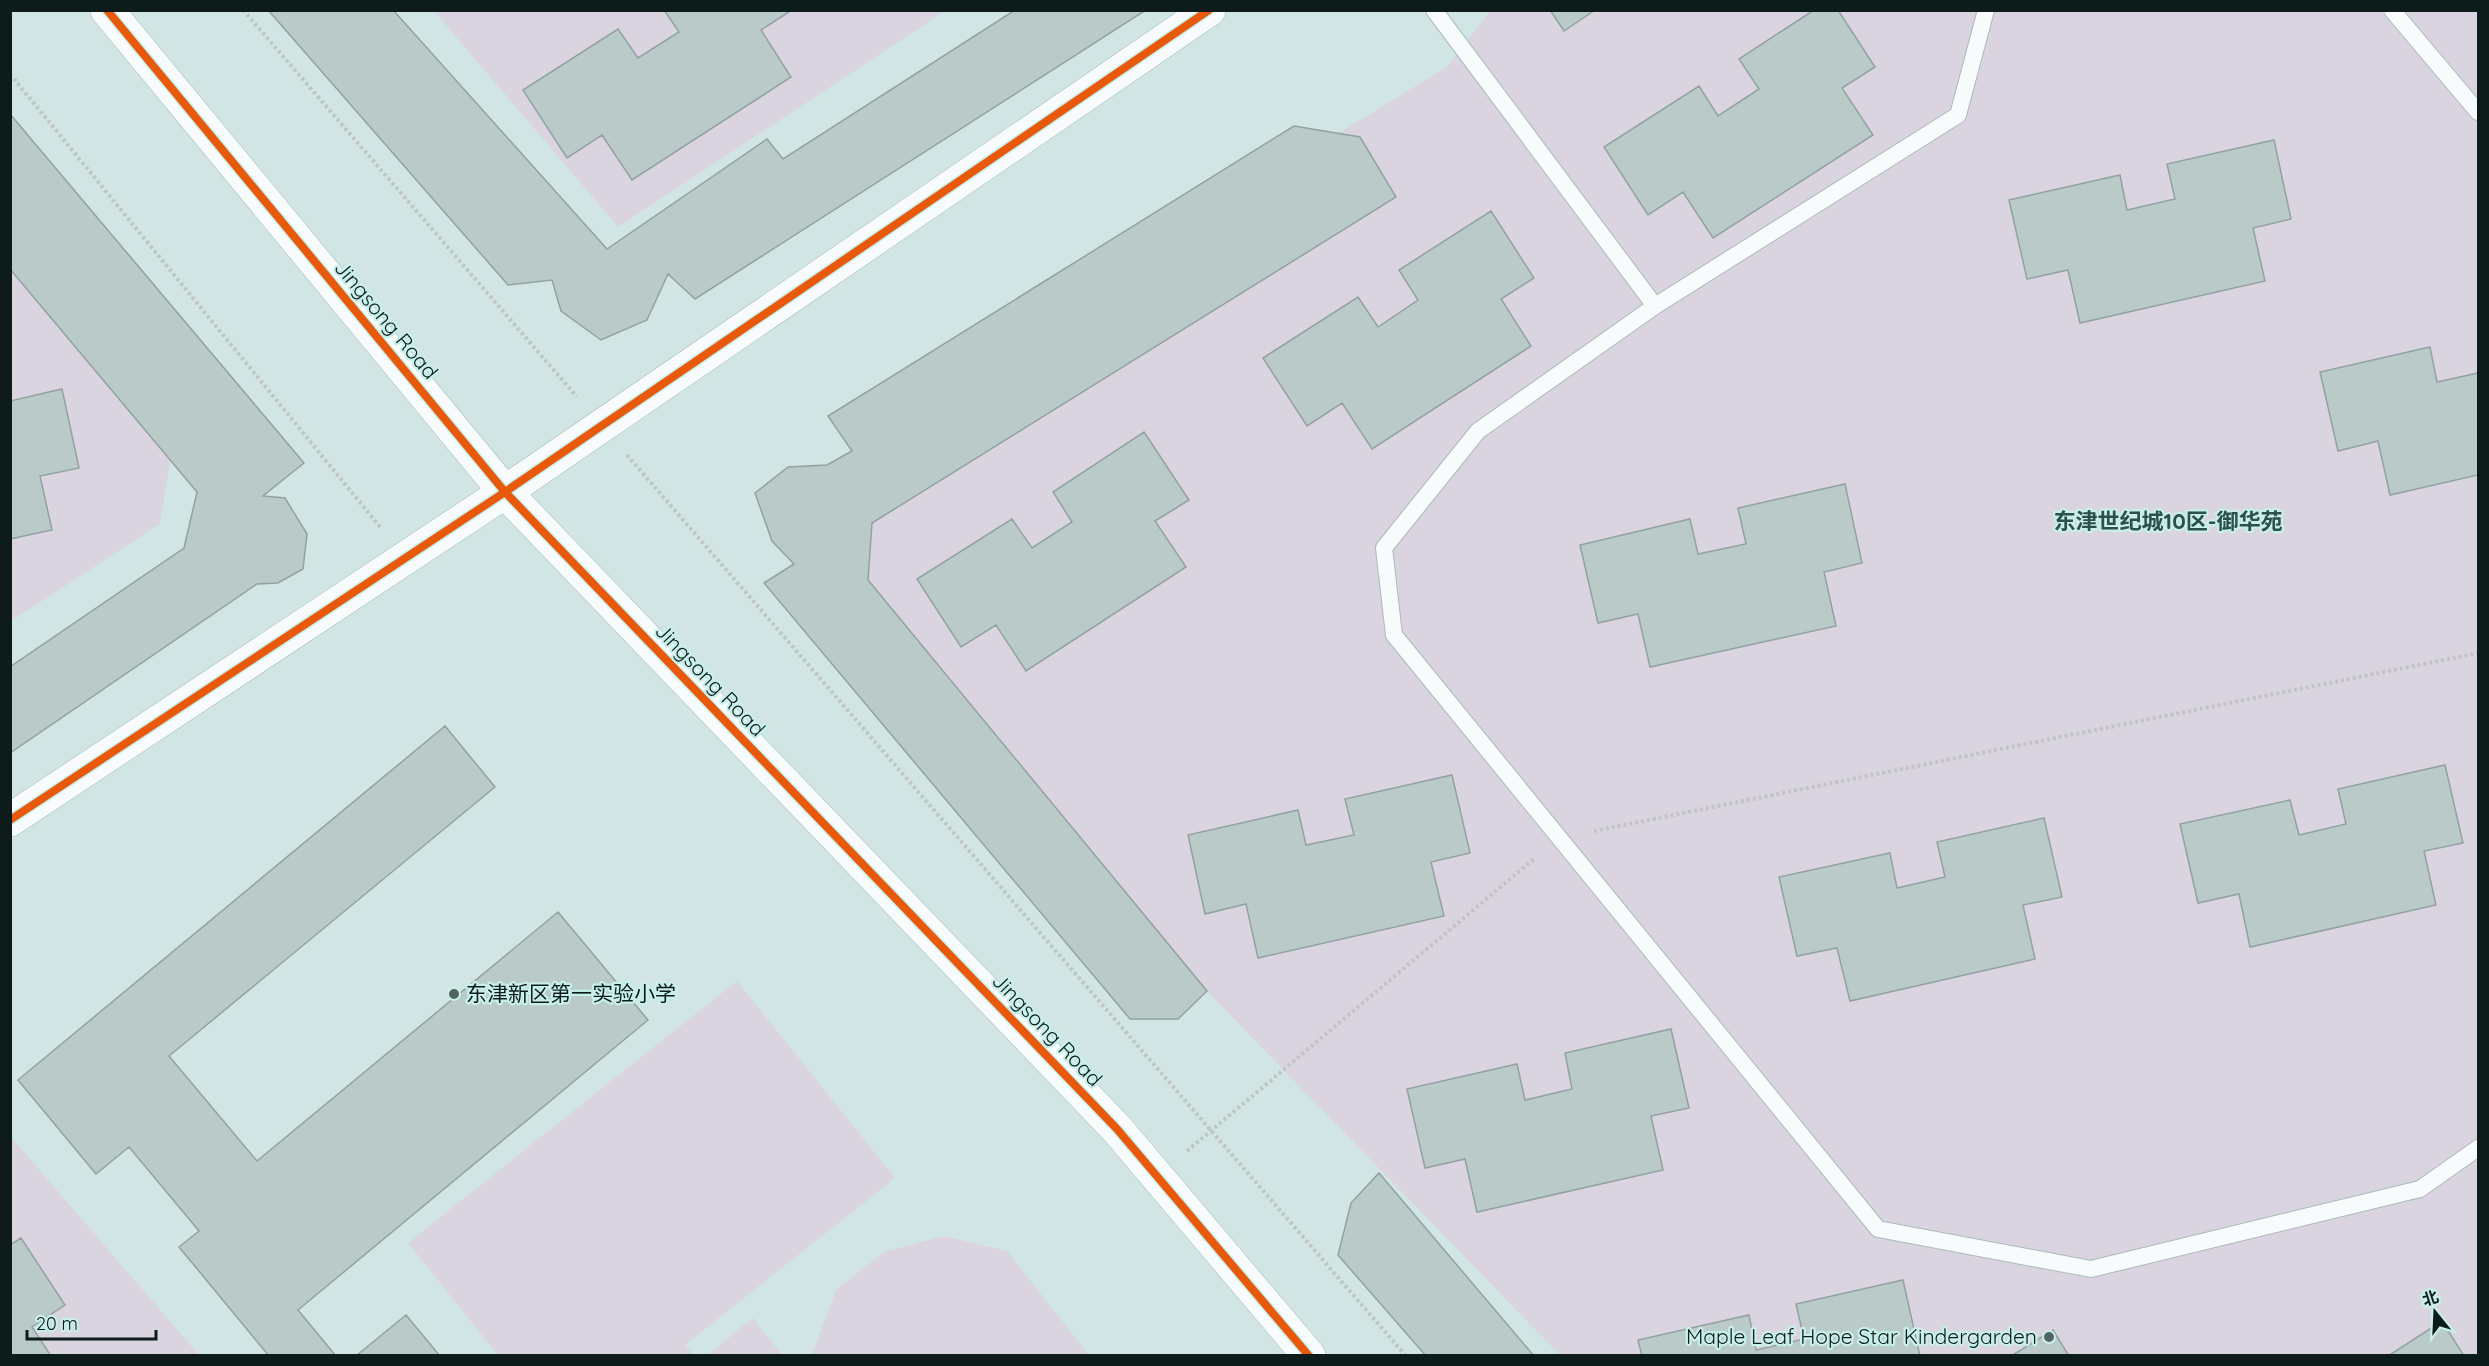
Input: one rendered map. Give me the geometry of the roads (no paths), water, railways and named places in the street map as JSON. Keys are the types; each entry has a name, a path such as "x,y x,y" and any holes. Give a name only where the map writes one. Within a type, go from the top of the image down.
{"street":[{"name":"Jingsong Road","path":"107,10 505,492 1116,1129 1309,1356"},
{"path":"10,820 505,492 1209,10"}],"lane":[{"path":"1434,10 1655,306"},
{"path":"1986,10 1958,115 1655,306 1478,431 1384,548 1394,635 1878,1230 2091,1269 2420,1189 2478,1148"},
{"path":"2392,10 2478,112"}],"place":[{"name":"东津新区第一实验小学","path":"454,994"},
{"name":"Maple Leaf Hope Star Kindergarden","path":"2049,1337"}],"district":[{"name":"东津世纪城10区-御华苑","path":"2168,521"}]}
